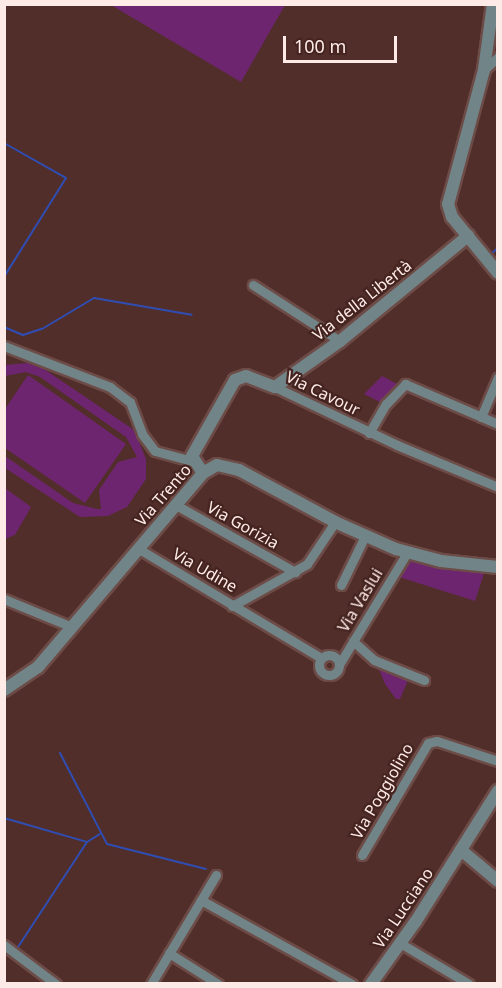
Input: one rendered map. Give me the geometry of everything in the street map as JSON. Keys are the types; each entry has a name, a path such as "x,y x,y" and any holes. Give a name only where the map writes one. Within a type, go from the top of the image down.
{"street":[{"path":"492,4 484,70 448,204 452,217 498,273"},
{"path":"484,70 498,57"},
{"name":"Via della Libertà","path":"275,387 340,340 468,236"},
{"path":"253,285 340,340"},
{"path":"4,346 110,387 130,402 142,434 155,451 193,462 203,473"},
{"name":"Via Cavour","path":"193,462 235,380 246,376 275,387 369,433 498,487"},
{"path":"481,417 498,377"},
{"path":"369,433 403,384 498,424"},
{"name":"Via Trento","path":"4,690 38,667 203,473 217,465 239,470 335,522 407,553 465,566 498,567"},
{"name":"Via Gorizia","path":"176,505 295,572"},
{"name":"Via Udine","path":"139,549 232,606 295,572 322,546 335,522"},
{"path":"341,585 365,536"},
{"name":"Via Vaslui","path":"340,663 407,553"},
{"path":"4,599 72,627"},
{"path":"232,606 321,658 331,655 340,663 336,673 327,676 319,668 321,658"},
{"path":"353,641 374,660 424,680"},
{"name":"Via Poggiolino","path":"362,855 428,743 437,741 498,761"},
{"name":"Via Lucciano","path":"371,984 498,791"},
{"path":"461,849 498,881"},
{"path":"151,984 216,875"},
{"path":"201,900 352,984"},
{"path":"400,943 449,979 470,984"},
{"path":"4,945 56,984"},
{"path":"170,953 218,984"}],"shaded area":[{"path":"111,5 285,5 241,82"},
{"path":"27,363 44,369 134,430 146,459 146,479 127,507 108,516 80,517 5,468 5,456 73,503 101,509 99,490 118,462 137,457 126,437 40,377 26,372 5,376 5,365"},
{"path":"28,375 126,444 85,503 5,448 5,409"},
{"path":"382,376 397,384 382,403 364,394"},
{"path":"5,488 31,507 15,535 5,539"},
{"path":"416,560 484,573 475,601 399,577 406,564"},
{"path":"378,667 409,678 400,699 396,699 385,684"}],"waterway":[{"path":"4,143 66,178 4,277"},
{"path":"491,254 498,248"},
{"path":"4,327 23,335 42,329 94,298 192,315"},
{"path":"60,753 107,844 206,869"},
{"path":"4,818 87,842"},
{"path":"16,950 87,842 100,834"}]}
